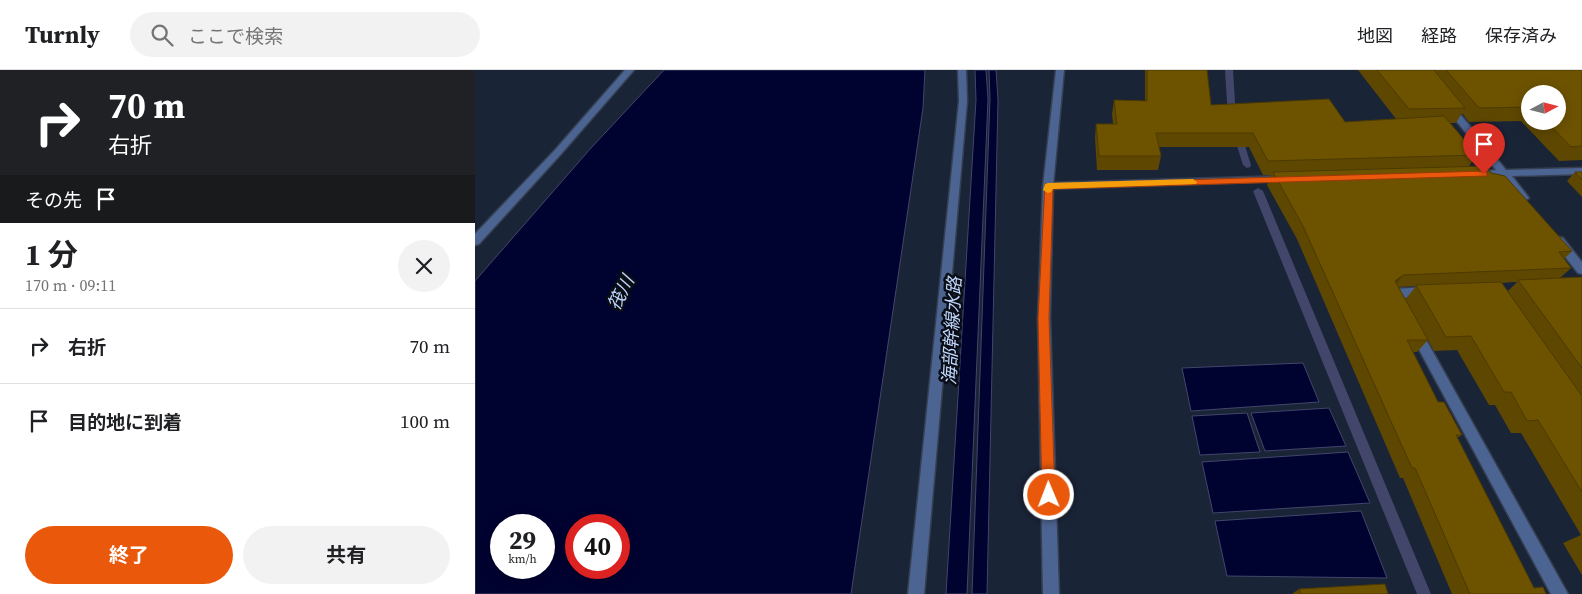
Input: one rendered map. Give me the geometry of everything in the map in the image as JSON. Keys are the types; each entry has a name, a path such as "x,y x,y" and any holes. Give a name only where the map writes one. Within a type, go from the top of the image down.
{"street":[{"path":"475,241 558,152 630,70"},
{"path":"916,594 963,101 962,70"},
{"path":"1051,594 1044,318 1048,186 1060,70"},
{"path":"1444,100 1534,210"},
{"path":"1464,174 1582,170"},
{"path":"1048,186 1296,179"},
{"path":"1552,233 1582,270"},
{"path":"1443,291 1394,294 1560,594"}],"water":[{"name":"筏川","path":"664,70 925,70 923,108 851,594 475,594 475,281 591,148"},
{"path":"975,70 986,70 988,99 967,594 946,594 976,100"},
{"path":"989,70 996,70 998,100 987,594 972,594 990,99"},
{"path":"1303,363 1319,402 1191,411 1182,368"},
{"path":"1329,408 1346,446 1265,451 1251,413"},
{"path":"1247,413 1260,452 1200,455 1192,416"},
{"path":"1348,452 1370,503 1213,513 1202,462"},
{"path":"1361,511 1387,578 1227,576 1215,521"}],"building":[{"path":"1147,70 1207,70 1211,105 1329,99 1345,122 1444,116 1477,155 1268,161 1253,133 1156,133 1161,156 1099,156 1096,124 1117,124 1114,100 1147,101"},
{"path":"1377,70 1434,70 1465,108 1409,109"},
{"path":"1446,70 1582,70 1582,146 1571,147 1555,130 1566,130 1566,85 1521,85 1521,107 1479,108"},
{"path":"1485,166 1491,173 1505,176 1572,251 1559,252 1571,268 1403,275 1395,281 1428,340 1407,340 1438,402 1444,402 1462,435 1456,435 1534,588 1543,587 1546,594 1470,594 1415,468 1412,468 1303,226 1273,172"},
{"path":"1575,172 1582,172 1582,180"},
{"path":"1582,277 1582,368 1518,280"},
{"path":"1501,282 1582,396 1582,492 1538,420 1527,421 1511,392 1504,392 1471,336 1446,337 1416,285"},
{"path":"1385,584 1388,594 1301,594 1299,589"}],"waterway":[{"path":"1229,70 1232,118"},
{"path":"1237,133 1247,165"},
{"path":"1258,191 1424,594"}],"slow traffic":[{"path":"1048,190 1048,186 1193,182"}],"route":[{"path":"1049,495 1044,318 1048,186 1484,174"}],"water label":[{"name":"海部幹線水路","path":"952,331"}]}
